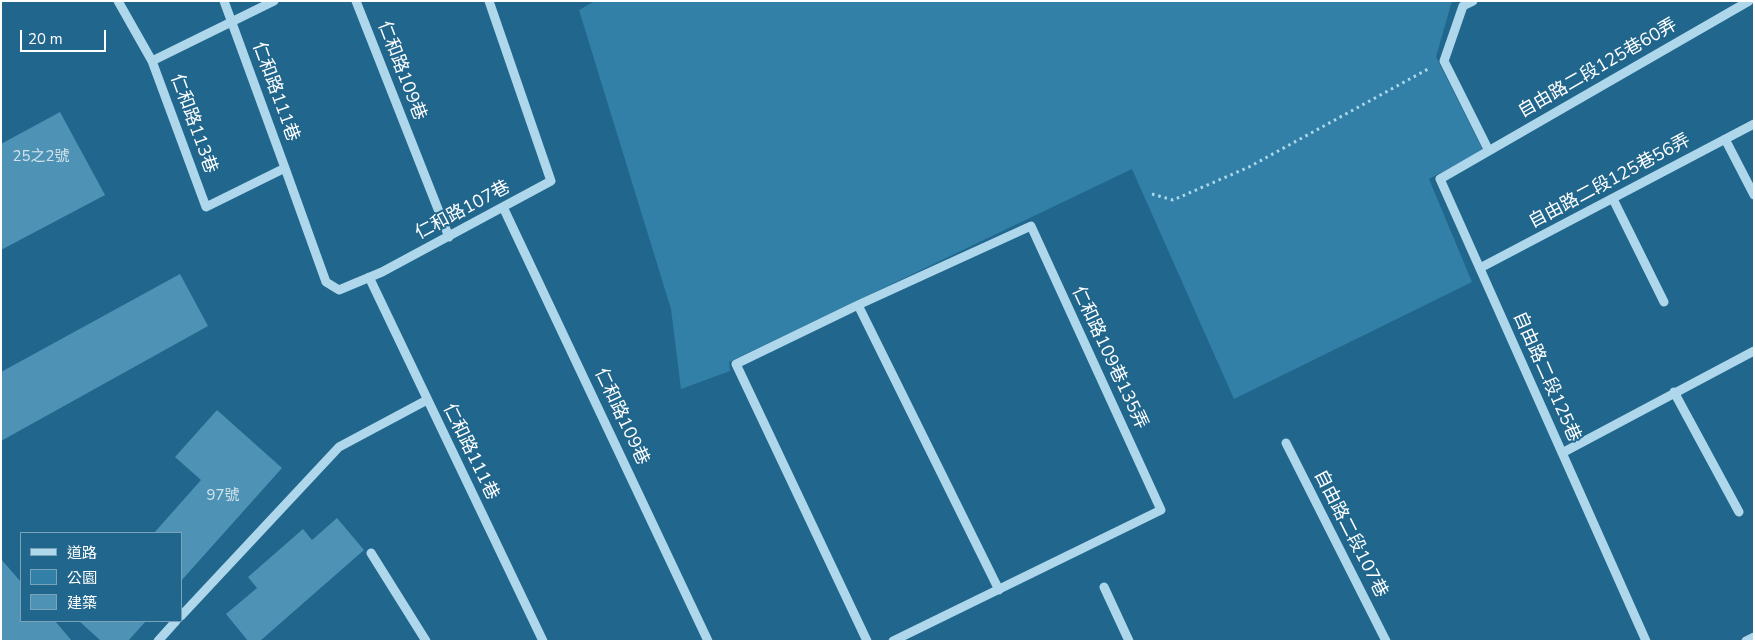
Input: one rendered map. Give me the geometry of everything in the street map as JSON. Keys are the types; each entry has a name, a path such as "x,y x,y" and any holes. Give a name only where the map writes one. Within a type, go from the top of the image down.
{"street":[{"name":"仁和路113巷","path":"118,1 152,62 206,207"},
{"name":"仁和路111巷","path":"206,207 285,168 224,1"},
{"path":"152,62 274,1"},
{"name":"仁和路109巷","path":"356,1 449,237"},
{"name":"仁和路107巷","path":"285,168 326,282 339,290 449,237 551,181 489,1"},
{"path":"1472,1 1463,6 1444,60 1489,151"},
{"name":"自由路二段125巷60弄","path":"1489,151 1749,1"},
{"name":"自由路二段125巷56弄","path":"1480,268 1754,124"},
{"path":"1726,139 1754,195"},
{"name":"自由路二段125巷","path":"1489,151 1440,179 1646,641"},
{"path":"1613,199 1664,302"},
{"name":"仁和路109巷","path":"503,208 708,641"},
{"name":"仁和路109巷135弄","path":"867,641 736,364 858,305 1030,226 1161,510 893,641"},
{"name":"仁和路111巷","path":"369,277 543,641"},
{"path":"858,305 999,590"},
{"path":"1562,453 1754,351"},
{"path":"1674,392 1740,512"},
{"path":"182,615 339,447 427,400"},
{"name":"自由路二段107巷","path":"1286,443 1386,641"},
{"path":"371,553 426,641"},
{"path":"1104,587 1129,641"},
{"path":"158,641 175,622"},
{"path":"1746,641 1754,637"}],"path":[{"path":"1152,194 1173,200 1249,167 1444,60"}],"green space":[{"path":"595,1 1452,1 1436,57 1483,150 1429,179 1472,282 1234,399 1132,169 729,362 730,371 681,389 671,309 579,10"}],"building":[{"path":"60,112 105,195 1,250 1,144"},
{"path":"180,274 208,326 1,441 1,372"},
{"path":"217,410 282,468 182,580 182,532 155,532 201,480 175,457"},
{"path":"337,518 364,550 260,641 248,641 226,614 257,588 248,577 303,529 312,540"},
{"path":"1,559 20,581 20,622 56,622 72,641 1,641"},
{"path":"80,622 145,622 128,641 101,641"}]}
